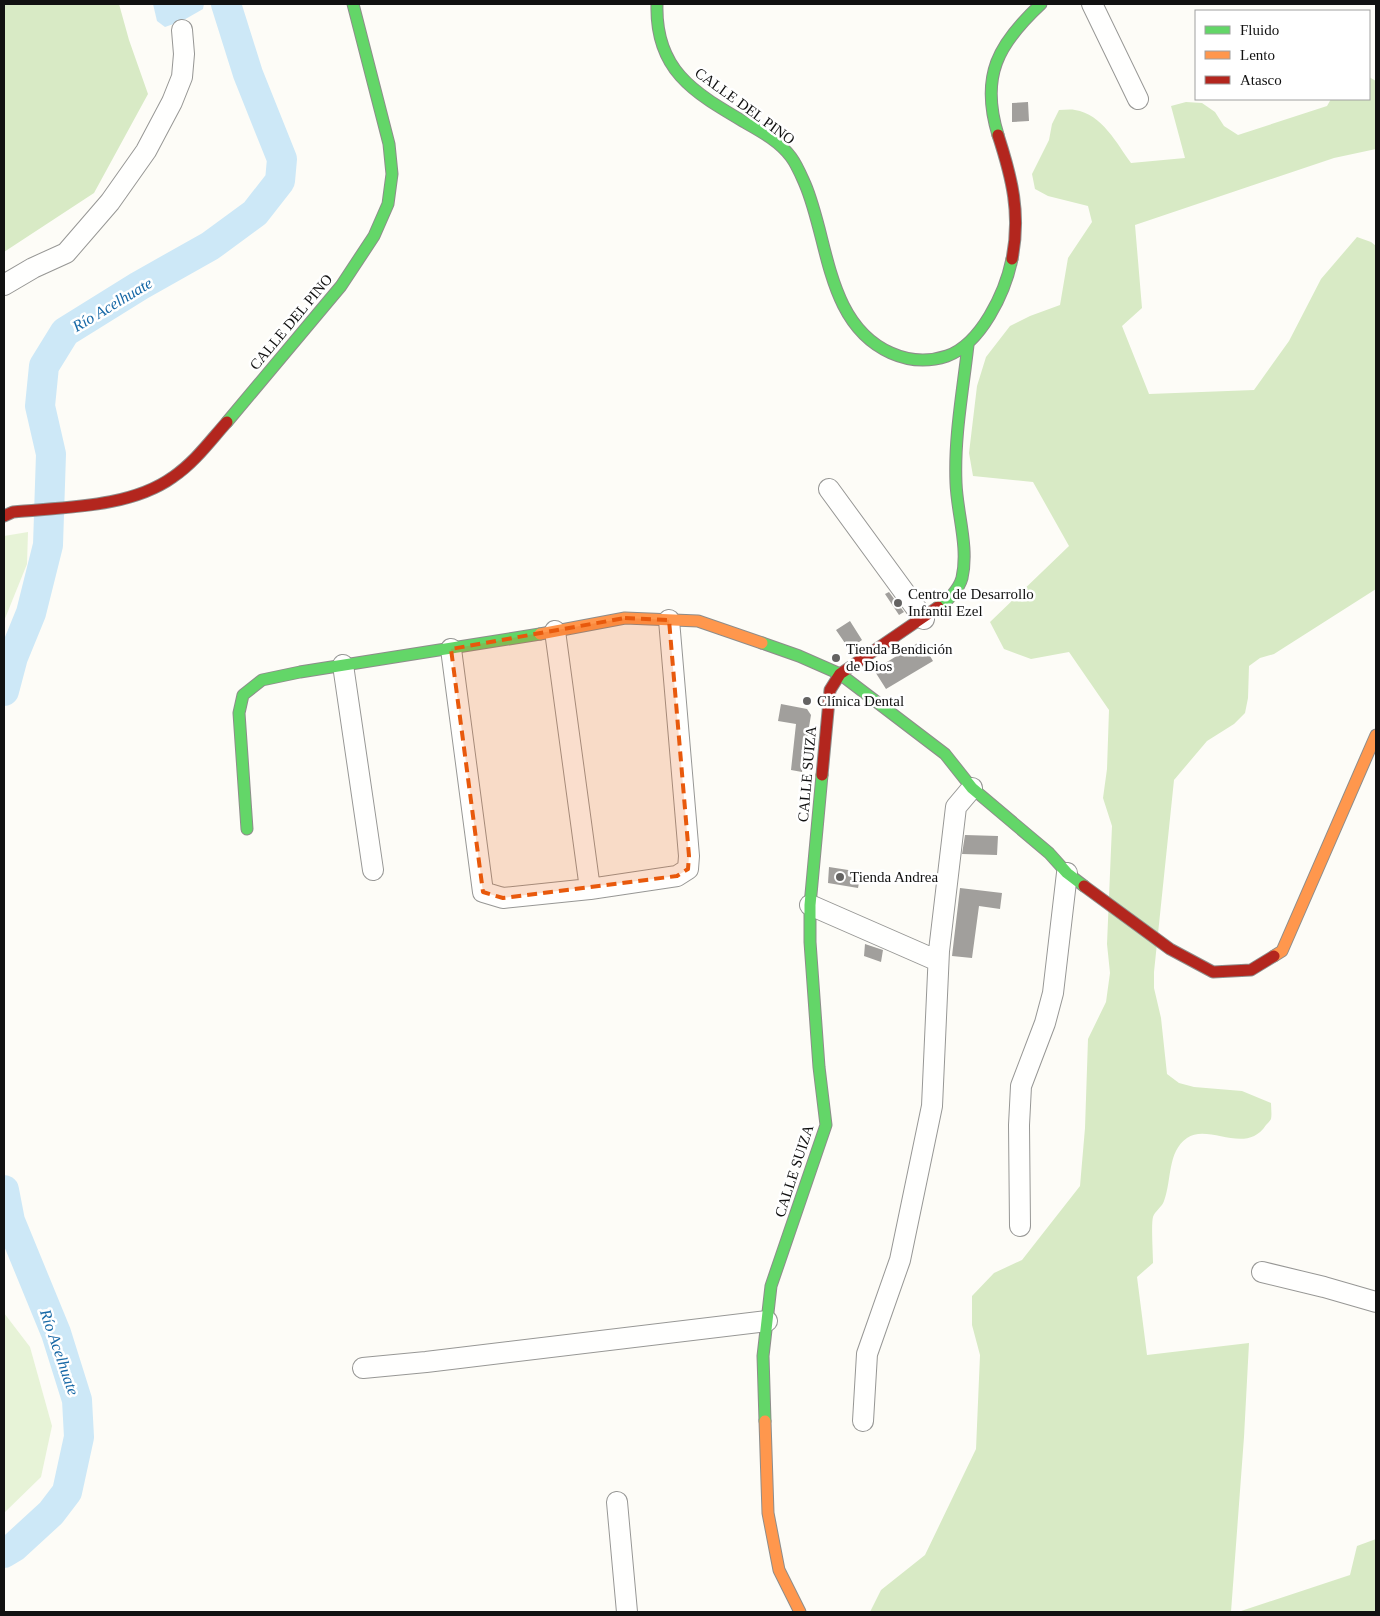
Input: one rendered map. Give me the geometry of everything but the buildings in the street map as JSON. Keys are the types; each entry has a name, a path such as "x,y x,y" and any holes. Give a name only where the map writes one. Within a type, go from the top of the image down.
{"street":[{"name":"CALLE DEL PINO","path":"8,514 107,501 158,486 180,472 198,456 341,286 369,246 388,205 392,158 388,133 353,4"},
{"name":"CALLE DEL PINO","path":"657,4 659,31 664,50 678,75 692,89 764,134 792,158 810,194 838,298 860,330 874,344 888,353 904,359 921,360 940,359 968,345 983,326 1003,286 1016,246 1018,224 1014,191 993,119 992,74 997,60 1023,21 1041,4"},
{"path":"1092,4 1138,99"},
{"path":"4,285 33,268 66,253 110,202 146,151 172,102 182,77 184,54 182,30"},
{"path":"840,674 924,619 942,605 954,593 962,579 964,564 956,485 956,461 968,345"},
{"path":"829,489 924,619"},
{"path":"247,829 239,713 243,695 262,680 625,618 698,621 799,656 840,674 945,754 972,788 1049,853 1067,873 1170,949 1213,972 1252,970 1282,951 1376,735"},
{"path":"451,649 483,892 503,898 590,889 677,876 688,869 690,856 669,620"},
{"path":"555,631 590,889"},
{"path":"343,665 373,870"},
{"name":"CALLE SUIZA","path":"800,1612 779,1570 768,1513 763,1356 771,1286 826,1125 819,1067 810,952 810,904 830,690 840,674"},
{"path":"863,1420 867,1354 900,1260 932,1106 938,961 956,807 972,788"},
{"path":"1020,1226 1019,1125 1021,1086 1045,1024 1053,993 1067,873"},
{"path":"810,904 938,961"},
{"path":"1262,1272 1324,1286 1376,1302"},
{"path":"363,1368 767,1321"},
{"path":"617,1502 627,1612"}],"highlighted area":[{"path":"625,618 669,620 689,856 688,869 677,876 503,898 483,892 451,649"}],"green space":[{"path":"4,4 119,4 129,40 148,94 94,193 4,252"},
{"path":"1370,78 1376,81 1376,149 1334,158 1135,225 1142,308 1122,326 1149,394 1254,390 1289,341 1321,279 1357,237 1376,246 1376,589 1274,654 1260,658 1249,666 1248,698 1245,713 1234,724 1207,741 1174,780 1154,972 1154,988 1161,1018 1167,1074 1179,1083 1194,1087 1242,1091 1271,1103 1271,1119 1258,1134 1238,1139 1196,1134 1187,1138 1181,1144 1173,1159 1164,1201 1153,1217 1153,1263 1137,1277 1147,1355 1249,1343 1231,1612 870,1612 881,1590 925,1555 976,1449 980,1355 972,1325 972,1296 994,1273 1022,1260 1080,1186 1085,1128 1088,1039 1106,1002 1110,973 1107,944 1112,826 1103,798 1107,769 1109,710 1069,652 1031,659 1004,649 990,622 1069,546 1033,482 973,476 969,453 977,386 986,357 1010,326 1060,305 1068,258 1092,222 1088,206 1048,196 1035,189 1032,174 1049,140 1052,124 1059,110 1075,110 1093,117 1108,131 1131,163 1185,158 1171,106 1186,102 1202,103 1215,112 1224,126 1238,135 1327,106 1330,100 1370,100"},
{"path":"28,532 27,564 4,621 4,536"},
{"path":"4,1313 30,1347 52,1426 41,1477 4,1513"},
{"path":"1376,1539 1376,1612 1238,1612 1350,1575 1357,1546"}],"water":[{"path":"153,4 204,4 203,9 182,21 165,27 157,21"}],"waterway":[{"name":"Río Acelhuate","path":"4,691 13,657 31,613 48,545 51,454 40,406 44,366 65,332 139,286 210,246 255,213 280,181 282,159 248,74 226,4"},
{"name":"Río Acelhuate","path":"4,1190 10,1221 56,1333 77,1400 79,1437 67,1492 51,1513 14,1547 4,1553"}],"traffic: fast":[{"path":"227,422 341,286 374,236 388,204 392,174 389,144 353,4"},
{"path":"657,4 658,27 663,47 671,63 682,77 710,101 776,142 793,160 799,170 813,206 833,279 842,302 854,322 870,340 891,353 912,359 940,358 959,350 971,341 990,316 1004,287 1012,259"},
{"path":"998,135 991,95 992,78 997,62 1004,47 1014,33 1041,4"},
{"path":"938,607 956,590 962,578 964,566 956,466 968,345"},
{"path":"247,829 239,713 243,695 262,680 300,672 540,634"},
{"path":"762,643 799,656 840,674 945,754 972,788 1049,853 1067,873 1084,886"},
{"path":"765,1421 763,1356 771,1286 826,1125 819,1067 810,942 810,905 822,775"}],"traffic: slow":[{"path":"540,634 625,618 698,621 762,643"},
{"path":"1274,956 1282,951 1376,735"},
{"path":"765,1421 768,1513 779,1570 800,1612"}],"traffic: jam":[{"path":"998,135 1014,196 1016,227 1012,259"},
{"path":"4,516 13,512 75,507 117,500 137,495 156,487 188,465 227,422"},
{"path":"822,775 830,690 840,674 938,607"},
{"path":"1084,886 1170,949 1213,972 1251,970 1274,956"}],"place":[{"name":"Centro de Desarrollo Infantil Ezel","path":"898,603"},
{"name":"Tienda Bendición de Dios","path":"836,658"},
{"name":"Clínica Dental","path":"807,701"},
{"name":"Tienda Andrea","path":"840,877"}]}
